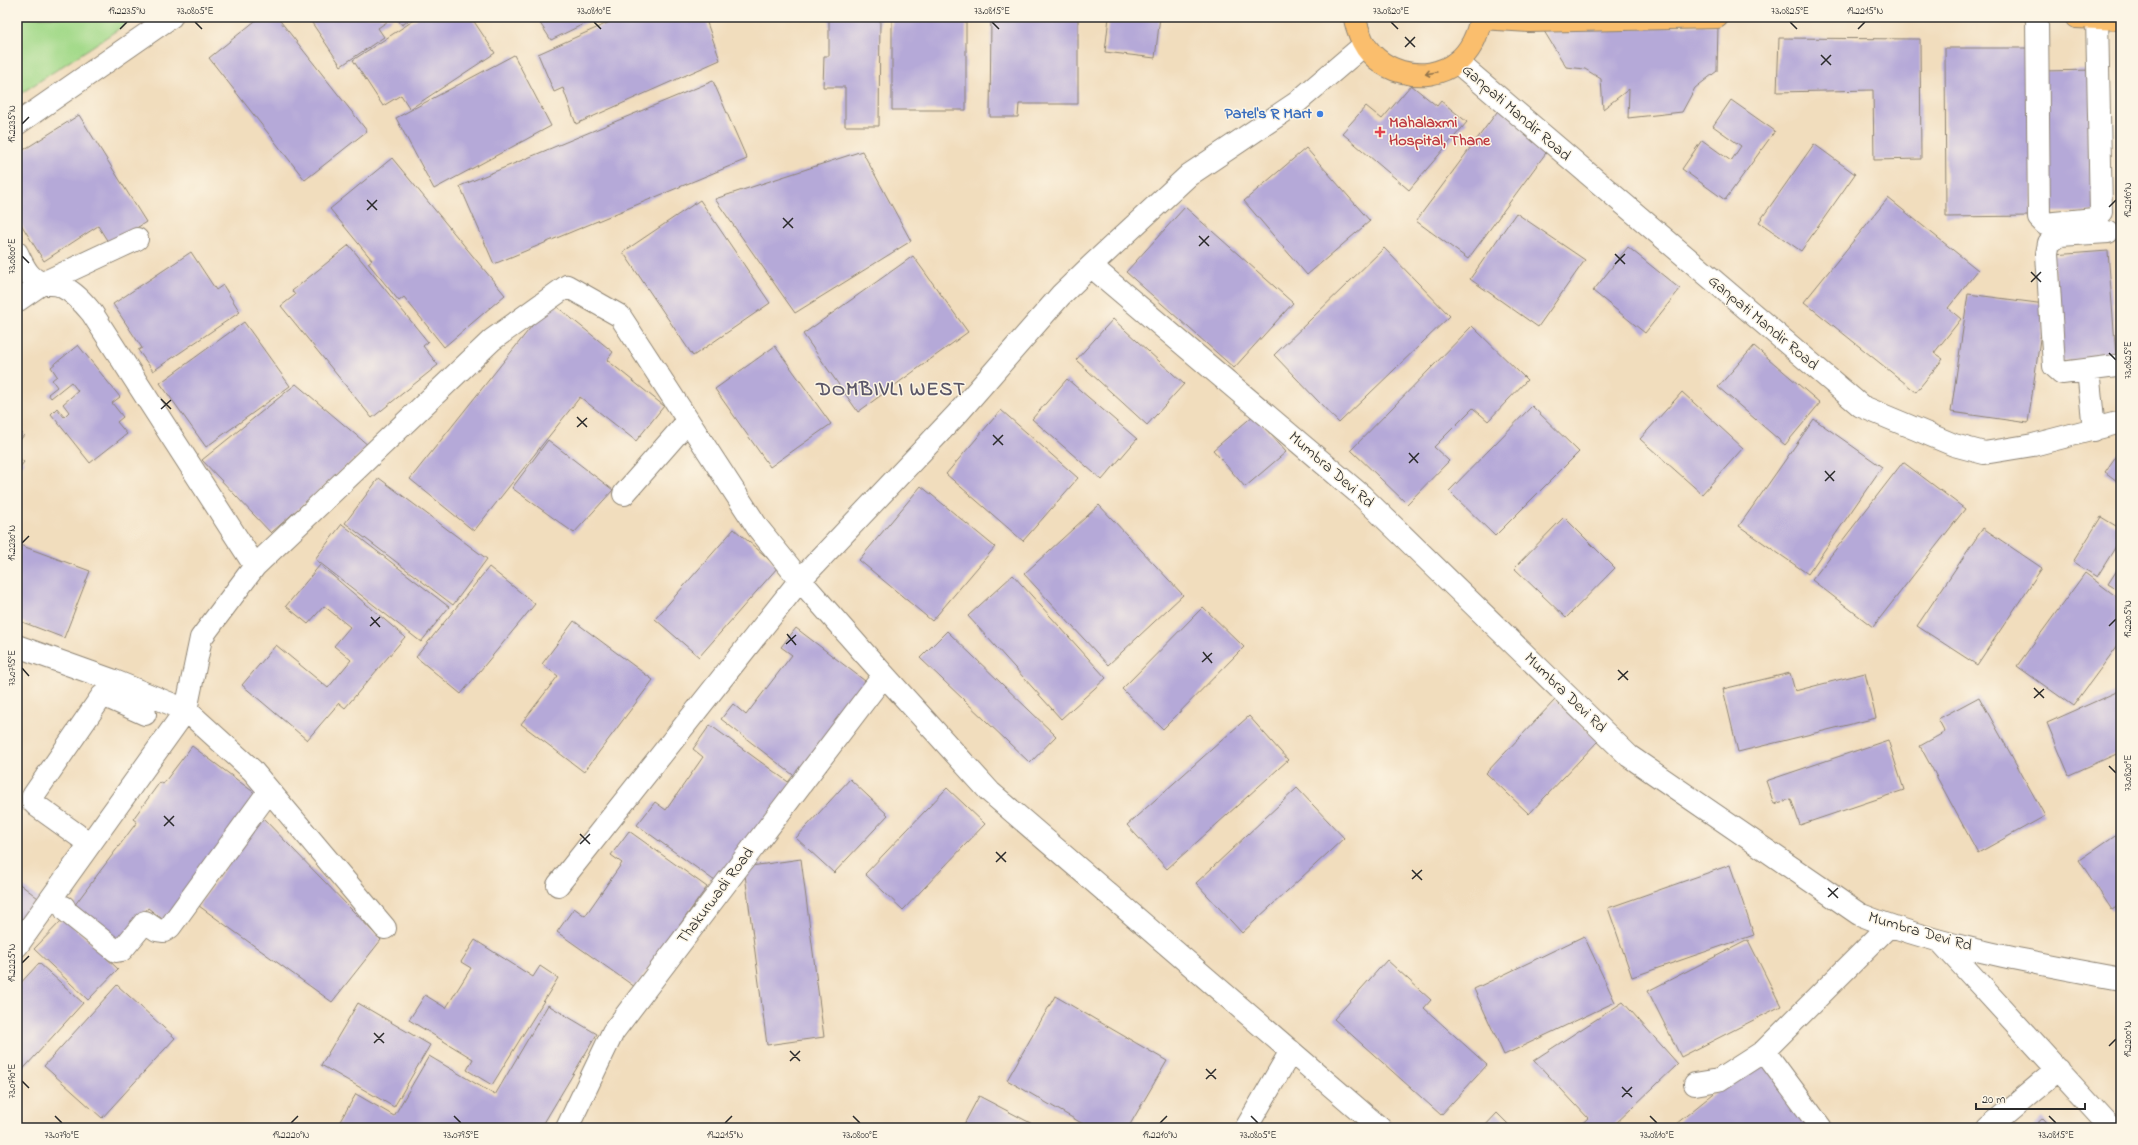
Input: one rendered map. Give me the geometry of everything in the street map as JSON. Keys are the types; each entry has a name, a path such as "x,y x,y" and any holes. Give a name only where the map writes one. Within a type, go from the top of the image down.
{"main road":[{"path":"1355,17 1364,45 1382,64 1406,74 1433,74 1457,62 1474,43 1482,17 1529,21 1717,17"},
{"path":"2086,17 2121,19"}],"street":[{"path":"17,124 171,17"},
{"path":"2038,17 2039,218 2045,224 2094,219 2101,212 2086,17"},
{"path":"558,885 800,580 958,413 1061,295 1189,175 1295,104 1364,45"},
{"name":"Ganpati Mandir Road","path":"1457,62 1861,406 1954,445 1984,453 2034,446 2121,422"},
{"path":"2108,232 2060,235 2049,244 2047,254 2054,366 2062,373 2116,366"},
{"path":"17,301 43,283 137,239"},
{"path":"17,253 27,272 34,279 43,283 60,285 78,297 92,313 255,566"},
{"name":"Mumbra Devi Rd","path":"1091,266 1362,496 1629,756 1859,914 1889,926 1941,942 2121,979"},
{"path":"17,946 186,710 201,638 255,566 492,340 567,286 620,316 758,528 800,580 990,792 1380,1128"},
{"path":"2088,370 2094,430"},
{"path":"624,494 688,421"},
{"path":"17,646 129,697 145,714"},
{"name":"Thakurwadi Road","path":"567,1128 613,1032 884,675"},
{"path":"90,844 37,806 34,802 33,796 99,699 105,696 129,697 186,710 252,770 385,928"},
{"path":"64,906 66,911 116,951 122,950 145,922 157,930 164,931 170,926 269,790"},
{"path":"1695,1084 1719,1080 1764,1051 1889,926"},
{"path":"1941,942 2111,1128"},
{"path":"1246,1128 1291,1051"},
{"path":"1764,1051 1821,1128"},
{"path":"1988,1128 2058,1069"}],"green space":[{"path":"17,17 137,17 17,96"}],"building":[{"path":"260,17 277,17 367,131 305,180 209,58"},
{"path":"308,17 394,17 378,28 384,37 341,66"},
{"path":"396,17 414,17 402,25"},
{"path":"419,17 471,17 495,53 410,109 401,95 383,106 353,60"},
{"path":"536,17 598,17 551,40"},
{"path":"621,17 705,17 720,60 576,124 563,88 554,92 538,54"},
{"path":"829,17 880,17 879,126 845,126 845,87 823,87 824,56 829,56"},
{"path":"892,17 966,17 966,110 892,110"},
{"path":"991,17 1078,17 1078,104 1019,104 1018,117 990,117"},
{"path":"1109,17 1160,17 1155,58 1105,52"},
{"path":"1718,25 1717,71 1695,88 1682,112 1628,118 1629,89 1603,109 1601,79 1585,69 1566,67 1544,31"},
{"path":"1779,38 1920,39 1921,159 1874,160 1873,90 1777,92"},
{"path":"1945,48 2032,48 2032,216 1946,217"},
{"path":"514,55 551,126 434,189 396,118"},
{"path":"2093,70 2095,212 2044,212 2042,71"},
{"path":"713,81 747,159 494,264 460,186"},
{"path":"1411,85 1437,106 1441,101 1467,122 1409,190 1342,133 1366,106 1382,119"},
{"path":"1731,100 1775,131 1725,200 1682,169 1702,140 1731,161 1741,146 1713,126"},
{"path":"1500,108 1551,146 1468,259 1416,221"},
{"path":"79,115 146,222 110,245 98,226 44,261 17,218 17,154"},
{"path":"1814,144 1855,174 1801,251 1759,222"},
{"path":"1306,148 1370,221 1307,275 1244,201"},
{"path":"862,151 911,241 795,313 715,199"},
{"path":"392,158 505,295 444,347 404,297 399,301 368,263 372,260 330,209"},
{"path":"1888,198 1978,270 1948,308 1961,319 1934,353 1943,359 1916,392 1804,302"},
{"path":"700,200 770,303 693,356 623,252"},
{"path":"1185,207 1293,303 1234,368 1126,272"},
{"path":"1516,213 1585,260 1538,327 1470,279"},
{"path":"349,245 428,342 423,346 438,365 372,418 281,306 295,295 292,291"},
{"path":"1628,247 1680,289 1645,333 1593,291"},
{"path":"1384,248 1450,316 1339,423 1274,355"},
{"path":"2108,251 2116,357 2061,361 2053,255"},
{"path":"191,252 216,290 223,285 240,312 153,371 138,350 142,348 113,304"},
{"path":"913,256 968,332 858,412 803,334"},
{"path":"1968,294 2045,304 2028,423 1951,412"},
{"path":"551,302 613,352 607,360 664,406 636,441 580,397 474,531 410,479"},
{"path":"1113,319 1184,384 1147,425 1076,360"},
{"path":"244,322 290,386 206,447 160,383"},
{"path":"1472,326 1527,380 1488,421 1473,408 1434,447 1449,461 1407,504 1351,450"},
{"path":"78,345 120,397 112,403 123,417 117,422 127,434 90,463 51,414 57,408 64,417 69,412 63,404 78,391 71,382 51,398 48,394 57,387 52,380 57,376 51,367"},
{"path":"775,346 831,424 770,467 715,389"},
{"path":"1754,346 1820,403 1785,445 1718,387"},
{"path":"1067,379 1137,439 1102,480 1032,419"},
{"path":"296,384 369,446 271,533 202,460"},
{"path":"1682,392 1743,448 1702,494 1640,439"},
{"path":"1532,406 1579,452 1495,536 1449,491"},
{"path":"17,407 23,412 17,419"},
{"path":"1001,410 1078,478 1023,541 946,474"},
{"path":"1254,415 1286,452 1245,487 1213,450"},
{"path":"1814,419 1882,467 1808,574 1739,526"},
{"path":"17,429 24,435 17,444"},
{"path":"548,440 613,490 574,533 512,488"},
{"path":"2121,449 2121,484 2105,472"},
{"path":"17,456 24,462 17,471"},
{"path":"1903,462 1965,509 1873,627 1812,580"},
{"path":"379,478 487,559 453,605 345,523"},
{"path":"921,486 995,547 932,621 859,560"},
{"path":"1099,505 1183,595 1108,665 1024,574"},
{"path":"1564,517 1615,568 1566,618 1514,568"},
{"path":"2101,517 2121,529 2121,545 2118,543 2097,577 2073,562"},
{"path":"342,524 449,607 421,642 315,559"},
{"path":"1983,528 2042,568 1977,665 1917,626"},
{"path":"734,529 778,567 699,657 655,619"},
{"path":"17,544 90,571 64,638 17,620"},
{"path":"2121,564 2121,592 2108,584"},
{"path":"320,565 405,637 345,708 339,703 307,740 242,685 276,645 328,688 351,660 334,646 350,627 324,606 308,624 286,606"},
{"path":"489,567 535,604 461,694 416,657"},
{"path":"2085,573 2121,600 2121,641 2073,706 2017,666"},
{"path":"1013,575 1106,678 1061,719 968,616"},
{"path":"1203,607 1244,647 1163,729 1122,689"},
{"path":"574,621 653,680 584,772 521,724 558,676 542,664"},
{"path":"796,628 869,684 797,778 721,719 733,704 746,715 792,655 781,647"},
{"path":"947,631 1056,736 1030,763 920,658"},
{"path":"1790,673 1795,691 1865,673 1876,718 1738,752 1723,689"},
{"path":"2121,690 2121,752 2069,775 2047,723"},
{"path":"1979,697 2045,816 1978,853 1920,746 1945,732 1938,719"},
{"path":"1555,700 1598,741 1529,814 1486,773"},
{"path":"1249,716 1288,760 1167,869 1127,825"},
{"path":"710,725 791,784 719,884 637,825 655,802 666,810 703,757 693,749"},
{"path":"1888,740 1904,790 1800,825 1791,799 1774,804 1766,781"},
{"path":"192,746 260,797 166,922 148,908 119,946 71,910 137,822 133,819 160,782 163,784"},
{"path":"850,779 888,815 834,873 796,838"},
{"path":"947,788 985,824 903,910 865,874"},
{"path":"1297,788 1344,838 1242,933 1196,883"},
{"path":"261,816 381,940 332,1002 199,906"},
{"path":"629,831 707,887 635,987 557,932 574,908 585,916 622,863 611,855"},
{"path":"2121,831 2121,904 2112,910 2079,860"},
{"path":"801,859 824,1037 767,1045 744,867"},
{"path":"1730,865 1754,935 1632,977 1608,908"},
{"path":"17,882 42,901 17,934"},
{"path":"64,918 118,969 88,1000 34,949"},
{"path":"1584,936 1615,1002 1504,1055 1474,989"},
{"path":"475,940 533,977 540,966 558,978 492,1085 467,1070 473,1059 409,1020 425,995 446,1008 471,968 461,962"},
{"path":"1748,940 1781,1006 1681,1057 1648,991"},
{"path":"1387,960 1431,1000 1424,1008 1487,1065 1441,1115 1334,1019"},
{"path":"39,963 83,1003 17,1076 17,987"},
{"path":"117,985 175,1038 102,1118 44,1066"},
{"path":"1055,996 1167,1061 1128,1128 1090,1128 1007,1080"},
{"path":"1623,1002 1678,1064 1611,1128 1577,1128 1588,1118 1534,1060"},
{"path":"358,1003 430,1045 394,1107 321,1065"},
{"path":"548,1005 597,1034 541,1128 336,1128 356,1094 394,1116 429,1056 495,1095"},
{"path":"1760,1056 1810,1128 1671,1128"},
{"path":"979,1096 1040,1128 962,1128"},
{"path":"1497,1113 1512,1128 1483,1128"},
{"path":"2043,1118 2052,1128 2032,1128"}],"place":[{"name":"Patel's R Mart","path":"1320,114"},
{"name":"Mahalaxmi Hospital, Thane","path":"1380,132"}],"district":[{"name":"DOMBIVLI WEST","path":"891,390"}]}
